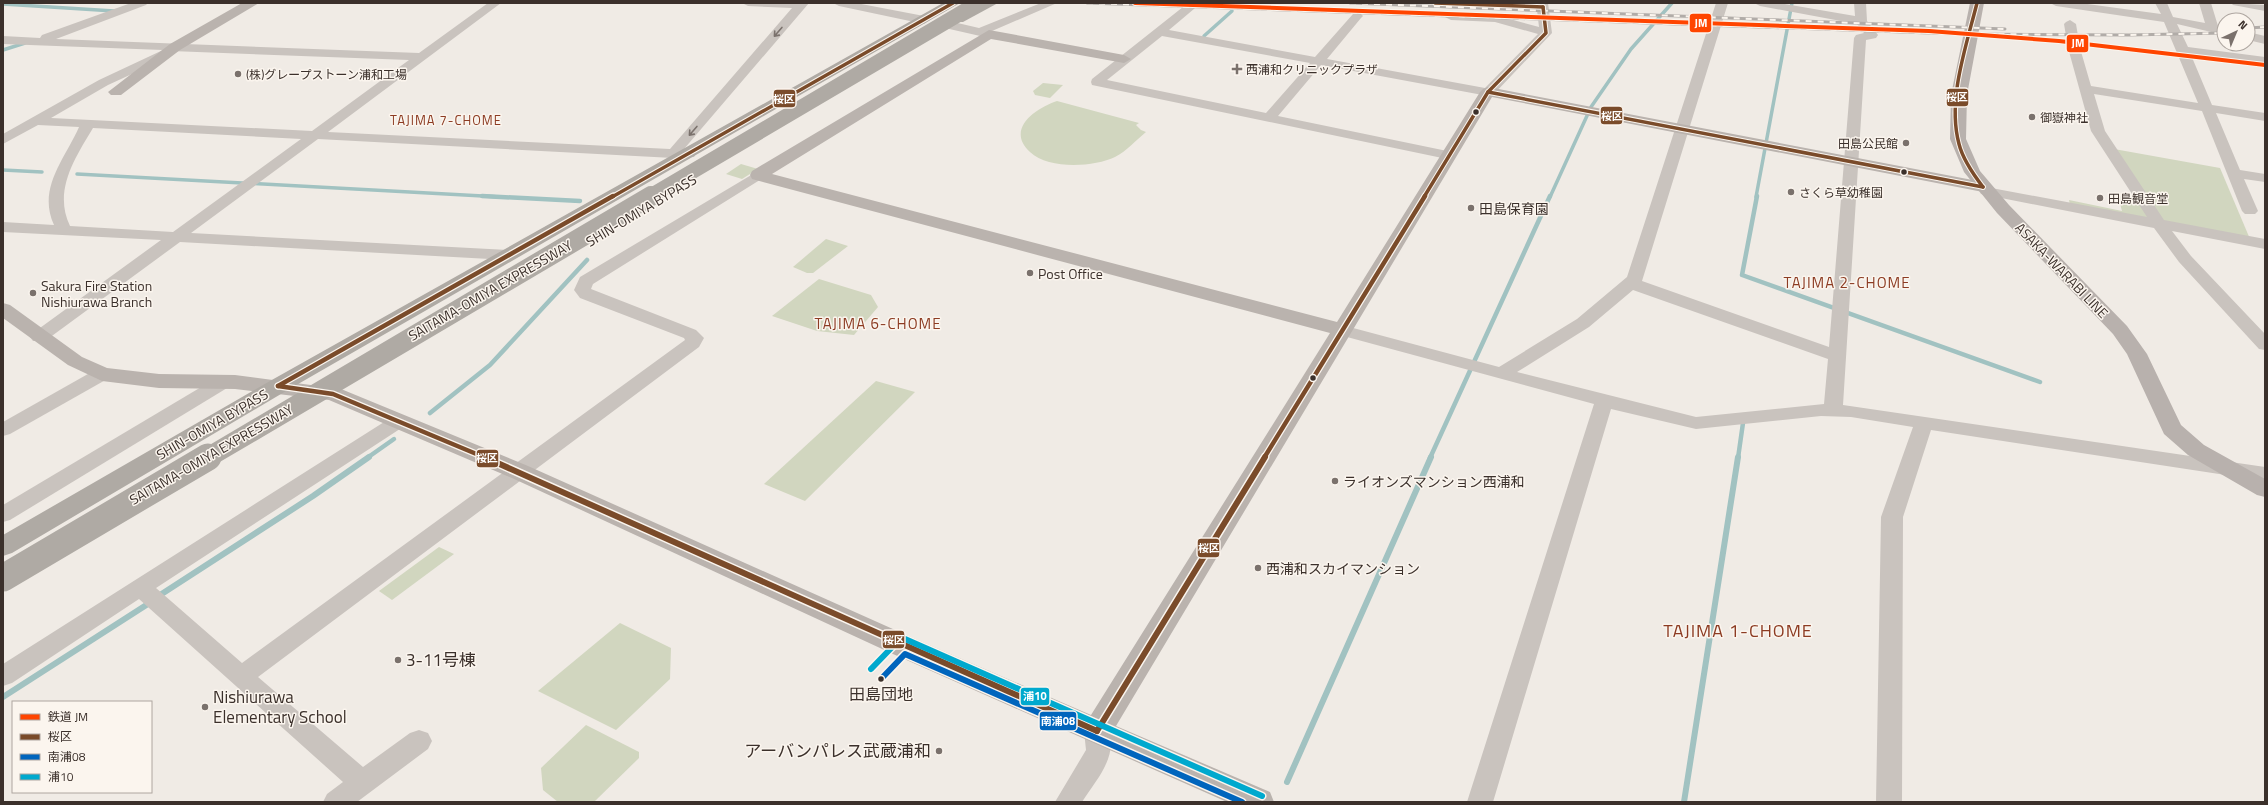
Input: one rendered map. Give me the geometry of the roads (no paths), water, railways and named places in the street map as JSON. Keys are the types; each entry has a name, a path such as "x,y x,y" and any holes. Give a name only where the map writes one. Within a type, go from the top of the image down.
{"highway":[{"name":"SHIN-OMIYA BYPASS","path":"958,3 959,9"},
{"name":"SHIN-OMIYA BYPASS","path":"3,547 278,386 508,255 681,154 924,20 984,3"},
{"path":"959,9 991,3"},
{"name":"SHIN-OMIYA BYPASS","path":"3,591 333,394 959,9"},
{"name":"SAITAMA-OMIYA EXPRESSWAY","path":"3,561 408,324 959,9"},
{"name":"SAITAMA-OMIYA EXPRESSWAY","path":"3,578 959,9"}],"main road":[{"name":"ASAKA-WARABI LINE","path":"1977,3 1959,95 1958,139 1972,172 1984,189 2095,302 2123,334 2137,354 2172,429 2196,450 2265,489"}],"street":[{"path":"3,53 142,3"},
{"path":"3,140 116,76 171,50 252,3"},
{"path":"39,337 495,3"},
{"path":"748,3 802,4"},
{"path":"839,3 924,20"},
{"path":"242,676 520,472 695,341 695,338 690,334 586,294 582,290 586,281 984,33 1051,3"},
{"path":"1195,3 1097,82 1268,119 1448,155"},
{"path":"1435,3 1542,5 1546,33"},
{"path":"1502,372 1583,323 1635,279 1722,3"},
{"path":"1760,3 1861,21"},
{"path":"1832,410 1860,38 1872,35 1861,21 1860,3"},
{"path":"2056,3 2168,19 2216,29"},
{"path":"2161,3 2183,50 2250,211"},
{"path":"2205,3 2216,24"},
{"path":"2237,3 2265,8"},
{"path":"36,121 681,154 802,4"},
{"path":"959,9 984,33 1124,59"},
{"path":"1268,119 1357,16"},
{"path":"1451,17 1495,19 1546,33"},
{"path":"2070,24 2074,48 2098,131 2159,224 2185,259 2265,345"},
{"path":"1160,32 1318,60 1851,161 1984,189 2265,244"},
{"path":"1068,802 1099,752 1097,731 1448,155 1488,92 1546,33"},
{"path":"3,40 171,50 421,57"},
{"path":"116,92 171,50"},
{"path":"2183,50 2265,61"},
{"path":"2086,89 2265,117"},
{"path":"64,230 58,219 55,199 60,176 86,128 86,124"},
{"path":"2234,173 2265,178"},
{"path":"758,175 1502,372 1604,401 1696,423 1832,410 2265,474"},
{"path":"3,227 508,255"},
{"path":"1630,283 1837,356"},
{"path":"3,309 39,337 75,361 102,374 159,381 225,382 278,386 333,394 520,472 1097,731 1260,802"},
{"path":"3,430 102,374"},
{"path":"3,515 225,382"},
{"path":"1480,802 1604,401"},
{"path":"3,676 399,421"},
{"path":"1889,802 1892,517 1924,424"},
{"path":"140,587 361,782"},
{"path":"336,802 361,782 419,741"}],"waterway":[{"path":"1550,197 1591,107 1631,49 1672,3"},
{"path":"1756,197 1792,3"},
{"path":"3,4 114,11"},
{"path":"1204,36 1232,11"},
{"path":"3,50 25,43"},
{"path":"3,170 42,172"},
{"path":"77,174 492,196"},
{"path":"482,196 492,196"},
{"path":"492,196 580,201"},
{"path":"492,196 501,197"},
{"path":"1430,458 1550,196"},
{"path":"1757,196 1742,275 2040,382"},
{"path":"430,413 490,365 587,260"},
{"path":"1738,458 1743,423"},
{"path":"367,458 394,439"},
{"path":"157,597 313,496 369,457"},
{"path":"1287,782 1431,457"},
{"path":"1684,802 1738,457"},
{"path":"3,697 151,602"}],"railway":[{"path":"1087,3 1957,34 2129,35 2216,33"},
{"path":"1350,3 2005,29"},
{"path":"2256,28 2265,27"}],"rail line":[{"name":"JM","path":"1135,3 1929,31 2059,41 2265,65"}],"place":[{"name":"西浦和クリニックプラザ","path":"1237,69"},
{"name":"(株)グレープストーン浦和工場","path":"238,74"},
{"name":"御嶽神社","path":"2032,117"},
{"name":"田島公民館","path":"1906,143"},
{"name":"さくら草幼稚園","path":"1791,192"},
{"name":"田島観音堂","path":"2100,198"},
{"name":"田島保育園","path":"1471,208"},
{"name":"Post Office","path":"1030,273"},
{"name":"Sakura Fire Station Nishiurawa Branch","path":"33,293"},
{"name":"ライオンズマンション西浦和","path":"1335,481"},
{"name":"西浦和スカイマンション","path":"1258,568"},
{"name":"3-11号棟","path":"398,660"},
{"name":"田島団地","path":"881,679"},
{"name":"Nishiurawa Elementary School","path":"205,707"},
{"name":"アーバンパレス武蔵浦和","path":"939,751"}],"district":[{"name":"TAJIMA 7-CHOME","path":"446,120"},
{"name":"TAJIMA 2-CHOME","path":"1847,282"},
{"name":"TAJIMA 6-CHOME","path":"878,323"},
{"name":"TAJIMA 1-CHOME","path":"1738,630"}]}
